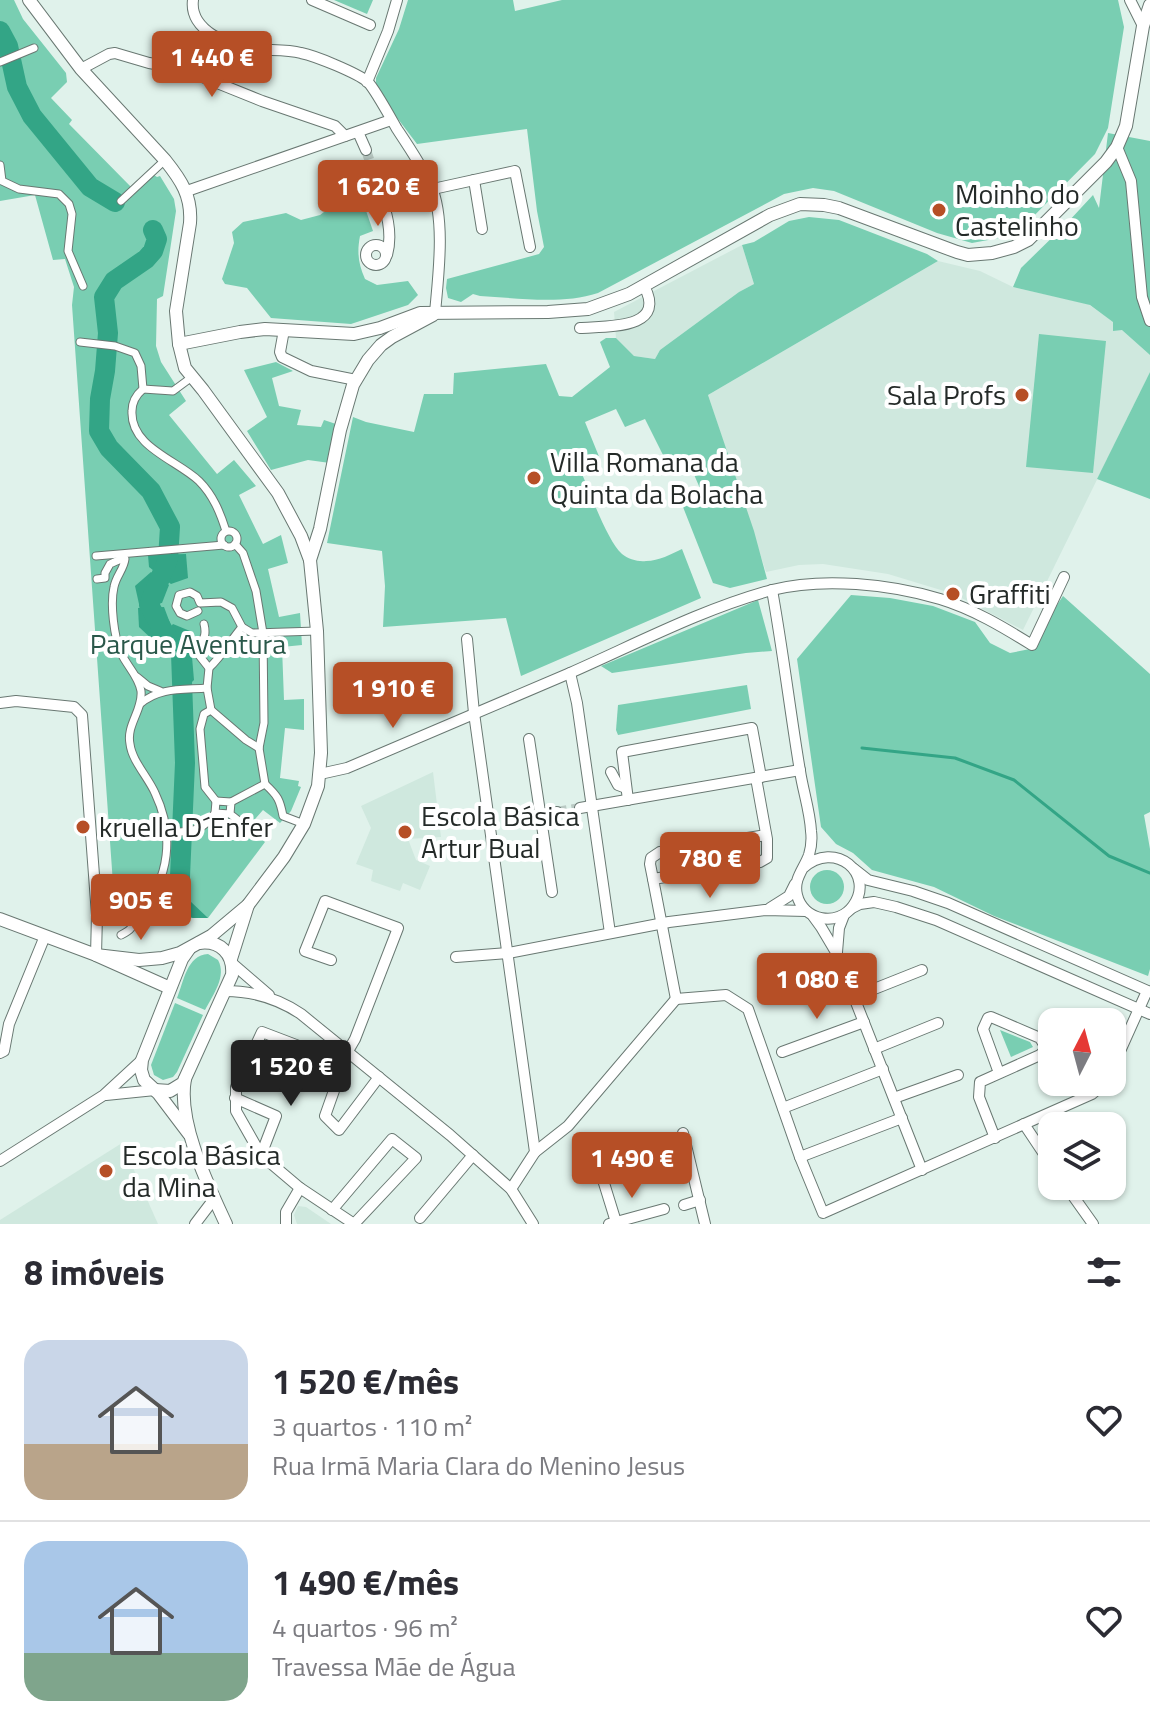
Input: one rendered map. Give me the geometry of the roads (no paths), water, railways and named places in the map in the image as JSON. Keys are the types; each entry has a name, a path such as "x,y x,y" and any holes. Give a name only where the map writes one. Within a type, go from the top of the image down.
{"street":[{"path":"29,0 81,69 165,160 187,191 191,210 176,311 185,368 278,493 310,560 317,631 321,741 320,774 315,797 304,824 284,857 248,905 184,954 142,1060 142,1075 146,1084 155,1090 189,1134"},
{"path":"193,0 200,25 215,37 250,49 299,52 334,64 367,82 433,189 439,243 435,313"},
{"path":"312,0 370,25"},
{"path":"367,82 397,0"},
{"path":"1130,0 1143,26"},
{"path":"179,344 240,332 366,332 415,314 576,311 615,300 748,226 800,204 839,208 957,252 980,255 1002,251 1028,240 1095,175 1117,147 1131,107 1143,26 1150,5"},
{"path":"1,62 34,48"},
{"path":"81,69 115,53 180,68 335,126 345,136"},
{"path":"187,191 391,120"},
{"path":"358,132 366,150"},
{"path":"1117,147 1131,181 1142,297 1150,321"},
{"path":"121,201 165,160"},
{"path":"0,165 2,181 19,189 59,194 69,204 72,214 68,251 83,286"},
{"path":"373,171 388,221 390,242 387,255"},
{"path":"433,189 515,171 530,247"},
{"path":"474,180 482,229"},
{"path":"580,328 630,324 641,319 649,306 644,286"},
{"path":"310,560 320,529 340,430 356,380 368,360 385,342 435,313"},
{"path":"380,328 385,334 385,342"},
{"path":"284,330 282,357 316,372 356,380"},
{"path":"80,342 115,346 135,353 141,366 143,389"},
{"path":"192,377 173,391 143,389 136,395 131,413 134,428 139,437 200,482 217,505 226,531"},
{"path":"226,531 236,535 235,544 243,553 256,591 263,633 264,723 259,748 265,784 281,802 283,816 304,824"},
{"path":"224,545 221,537 226,531"},
{"path":"96,556 229,547 235,544"},
{"path":"97,579 105,578 110,564 125,559 113,590 116,634 122,655 141,690 140,704 128,736 130,750 154,790 169,832 165,867 152,898 137,913 132,927 121,935"},
{"path":"320,774 347,768 682,623 772,590 838,583 907,591 972,611 1032,645 1064,577"},
{"path":"765,910 789,896 810,852 811,831 772,590"},
{"path":"198,611 187,616 180,613 176,606 179,595 190,592 197,596 200,603 221,602 232,608 242,627 252,633 317,631"},
{"path":"204,624 206,632 198,654 209,668"},
{"path":"242,627 209,668 207,688 211,710 259,748"},
{"path":"467,639 474,713 535,1152"},
{"path":"570,673 577,703 586,807 610,933"},
{"path":"135,676 161,691"},
{"path":"140,704 161,691 207,688"},
{"path":"0,703 16,701 74,707 82,715 97,915 96,955"},
{"path":"169,832 201,828 215,813 216,801 205,787 200,729 204,714 211,710"},
{"path":"628,800 622,752 752,728 767,858 760,862 653,879"},
{"path":"529,739 552,892"},
{"path":"586,807 800,770"},
{"path":"611,772 618,785 626,788"},
{"path":"216,801 231,802 265,784"},
{"path":"230,814 231,802"},
{"path":"541,814 557,812"},
{"path":"215,813 230,814 243,824"},
{"path":"811,831 828,851 868,880 928,895 1148,991 1126,1038"},
{"path":"676,999 651,858 660,852 766,835"},
{"path":"838,959 839,928 858,898 859,886 857,875 846,862 831,856 820,857 800,872 797,895 800,904 821,927 838,959 922,1170"},
{"path":"331,960 305,951 325,901 398,928 325,1116 339,1130 379,1077"},
{"path":"456,957 508,953 661,924 765,910 834,919 868,902 926,916 1150,1014"},
{"path":"104,1095 155,1090 165,1092 175,1089 185,1078 232,975 232,962 248,905"},
{"path":"967,933 975,914"},
{"path":"0,919 96,955 170,988"},
{"path":"0,1053 4,1051 9,1024 45,936"},
{"path":"96,955 152,960 172,956 206,942 217,944 226,950 232,962 274,999 301,1014 473,1155 511,1189 533,1224"},
{"path":"764,992 838,959"},
{"path":"854,997 922,970"},
{"path":"225,991 244,991 274,999"},
{"path":"511,1189 535,1152 568,1126 676,999 726,995 748,1009 823,1213 1087,1096"},
{"path":"995,1138 978,1091 980,1082 1040,1055 1045,1046 1040,1038 991,1017 985,1021 983,1029 999,1073"},
{"path":"782,1052 864,1022"},
{"path":"874,1049 938,1023"},
{"path":"304,1048 262,1032 236,1087 236,1111 261,1155 300,1188 332,1210 354,1224 416,1158 392,1139 332,1210"},
{"path":"0,1161 104,1095 142,1060"},
{"path":"783,1108 883,1069"},
{"path":"894,1098 958,1075"},
{"path":"185,1078 189,1134 226,1224"},
{"path":"235,1098 276,1116 261,1155"},
{"path":"800,1157 902,1118"},
{"path":"1024,1124 1038,1145"},
{"path":"683,1133 705,1224"},
{"path":"595,1154 612,1223 664,1209"},
{"path":"420,1218 473,1155"},
{"path":"286,1224 286,1212 300,1188"},
{"path":"195,1224 214,1199"},
{"path":"684,1205 700,1200"},
{"path":"1076,1200 1093,1224"}],"waterway":[{"path":"0,31 8,46 17,87 32,116 90,187 115,202"},
{"path":"153,230 157,239 153,251 114,281 104,297 108,333 99,431 109,448 151,491 170,527 168,559 149,605 181,654 185,763 179,899"},
{"path":"862,748 955,758 1014,780 1109,856 1150,873"}],"tunnel":[{"path":"366,150 373,171"},
{"path":"557,812 580,808"}],"place":[{"name":"Moinho do Castelinho","path":"939,210"},
{"name":"Sala Profs","path":"1022,395"},
{"name":"Villa Romana da Quinta da Bolacha","path":"534,478"},
{"name":"Graffiti","path":"953,594"},
{"name":"kruella D´Enfer","path":"83,827"},
{"name":"Escola Básica Artur Bual","path":"405,832"},
{"name":"Escola Básica da Mina","path":"106,1171"}],"park label":[{"name":"Parque Aventura","path":"188,644"}]}
